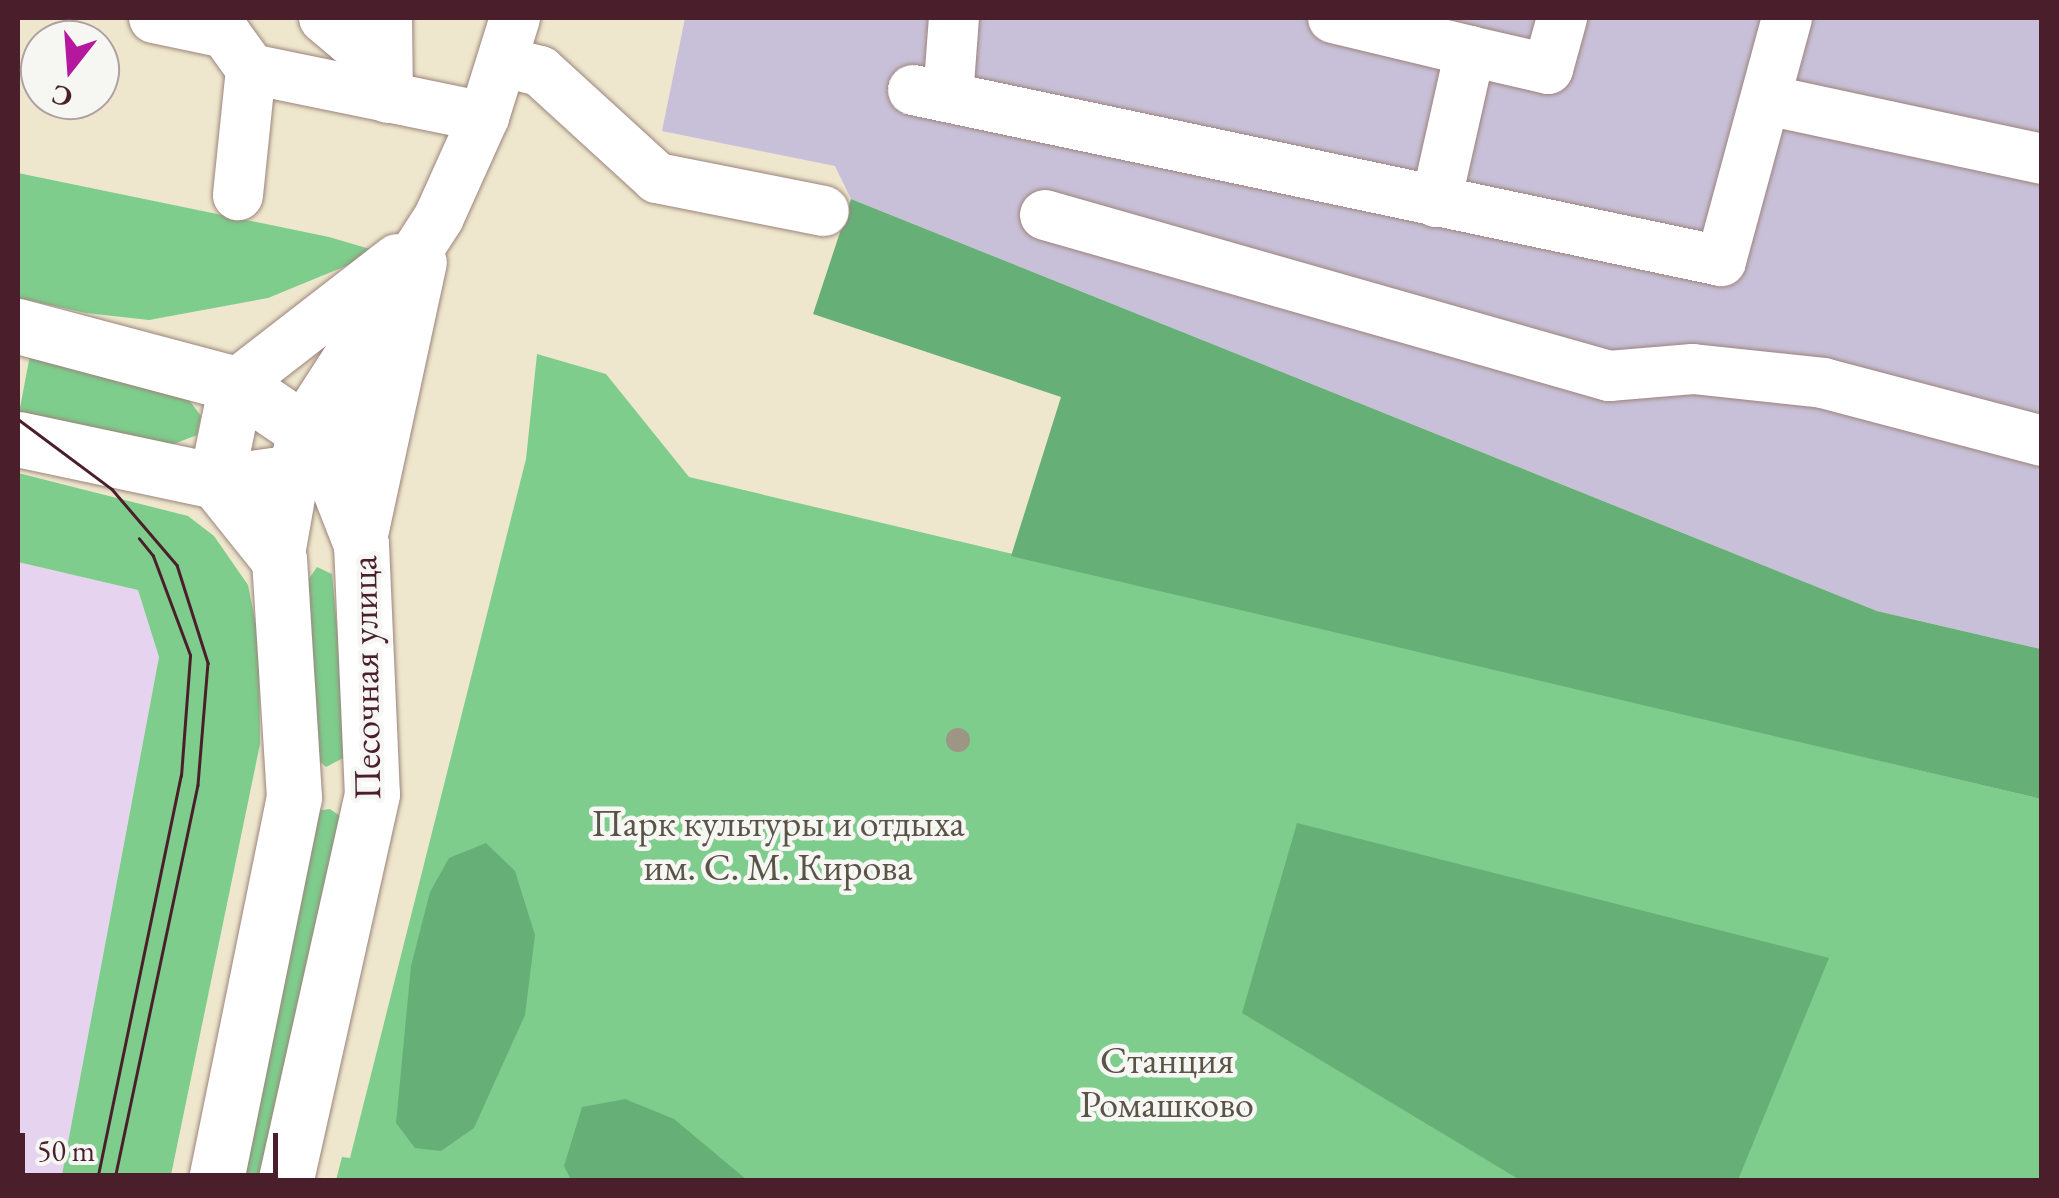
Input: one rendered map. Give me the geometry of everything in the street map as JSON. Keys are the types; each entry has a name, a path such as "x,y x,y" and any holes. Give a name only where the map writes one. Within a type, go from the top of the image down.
{"main road":[{"path":"18,326 236,384 309,455 361,544 279,560 216,481 18,439"},
{"path":"216,481 236,384"},
{"name":"Песочная улица","path":"286,1180 372,794 361,544"},
{"name":"Песочная улица","path":"216,1180 294,797 279,560"},
{"path":"294,797 372,794"}],"street":[{"path":"154,18 225,33 251,69 238,195"},
{"path":"324,18 350,40 387,33 388,98"},
{"path":"954,18 930,94 1721,261 1768,100 1787,18"},
{"path":"1333,18 1548,68 1562,18"},
{"path":"510,40 657,178 824,211"},
{"name":"Песочная улица","path":"279,560 309,455 428,234 484,117 510,40"},
{"path":"1436,202 1470,51"},
{"path":"251,69 484,117"},
{"path":"1768,100 2042,159"},
{"path":"1045,215 1609,376 1693,369 1822,383 2042,441"},
{"name":"Песочная улица","path":"236,384 428,234"},
{"name":"Песочная улица","path":"361,544 428,234"},
{"path":"216,481 309,455"}],"shaded area":[{"path":"685,18 2041,18 2041,649 1877,611 851,199 835,166 662,131"},
{"path":"18,562 138,590 159,657 61,1180 18,1180"}],"green space":[{"path":"18,173 329,237 380,252 268,298 149,320 86,313 18,298"},
{"path":"851,199 1877,611 2041,649 2041,799 1011,556 1061,397 813,314"},
{"name":"Парк культуры и отдыха им. С. М. Кирова","path":"537,354 606,374 689,477 2041,799 2041,1180 336,1180 342,1157 350,1158 526,459"},
{"path":"30,355 186,396 201,416 197,435 166,447 19,413"},
{"path":"18,473 188,516 214,536 248,585 259,640 260,744 170,1180 61,1180 159,657 138,590 18,562"},
{"path":"317,567 332,574 349,755 326,767 316,758 308,580"},
{"path":"330,809 344,819 271,1180 233,1180 314,811"},
{"path":"1297,823 1829,958 1738,1180 1520,1180 1242,1013"},
{"path":"486,843 515,871 535,935 525,1015 474,1128 441,1151 415,1148 396,1123 411,966 430,892 449,858"},
{"path":"625,1099 674,1119 747,1180 571,1180 564,1166 582,1107"}],"tram line":[{"path":"18,419 112,489 177,565 208,663 198,785 115,1180"},
{"path":"97,1180 181,776 190,655 153,556 139,539"}],"park label":[{"name":"Станция Ромашково","path":"1167,1082"}]}
